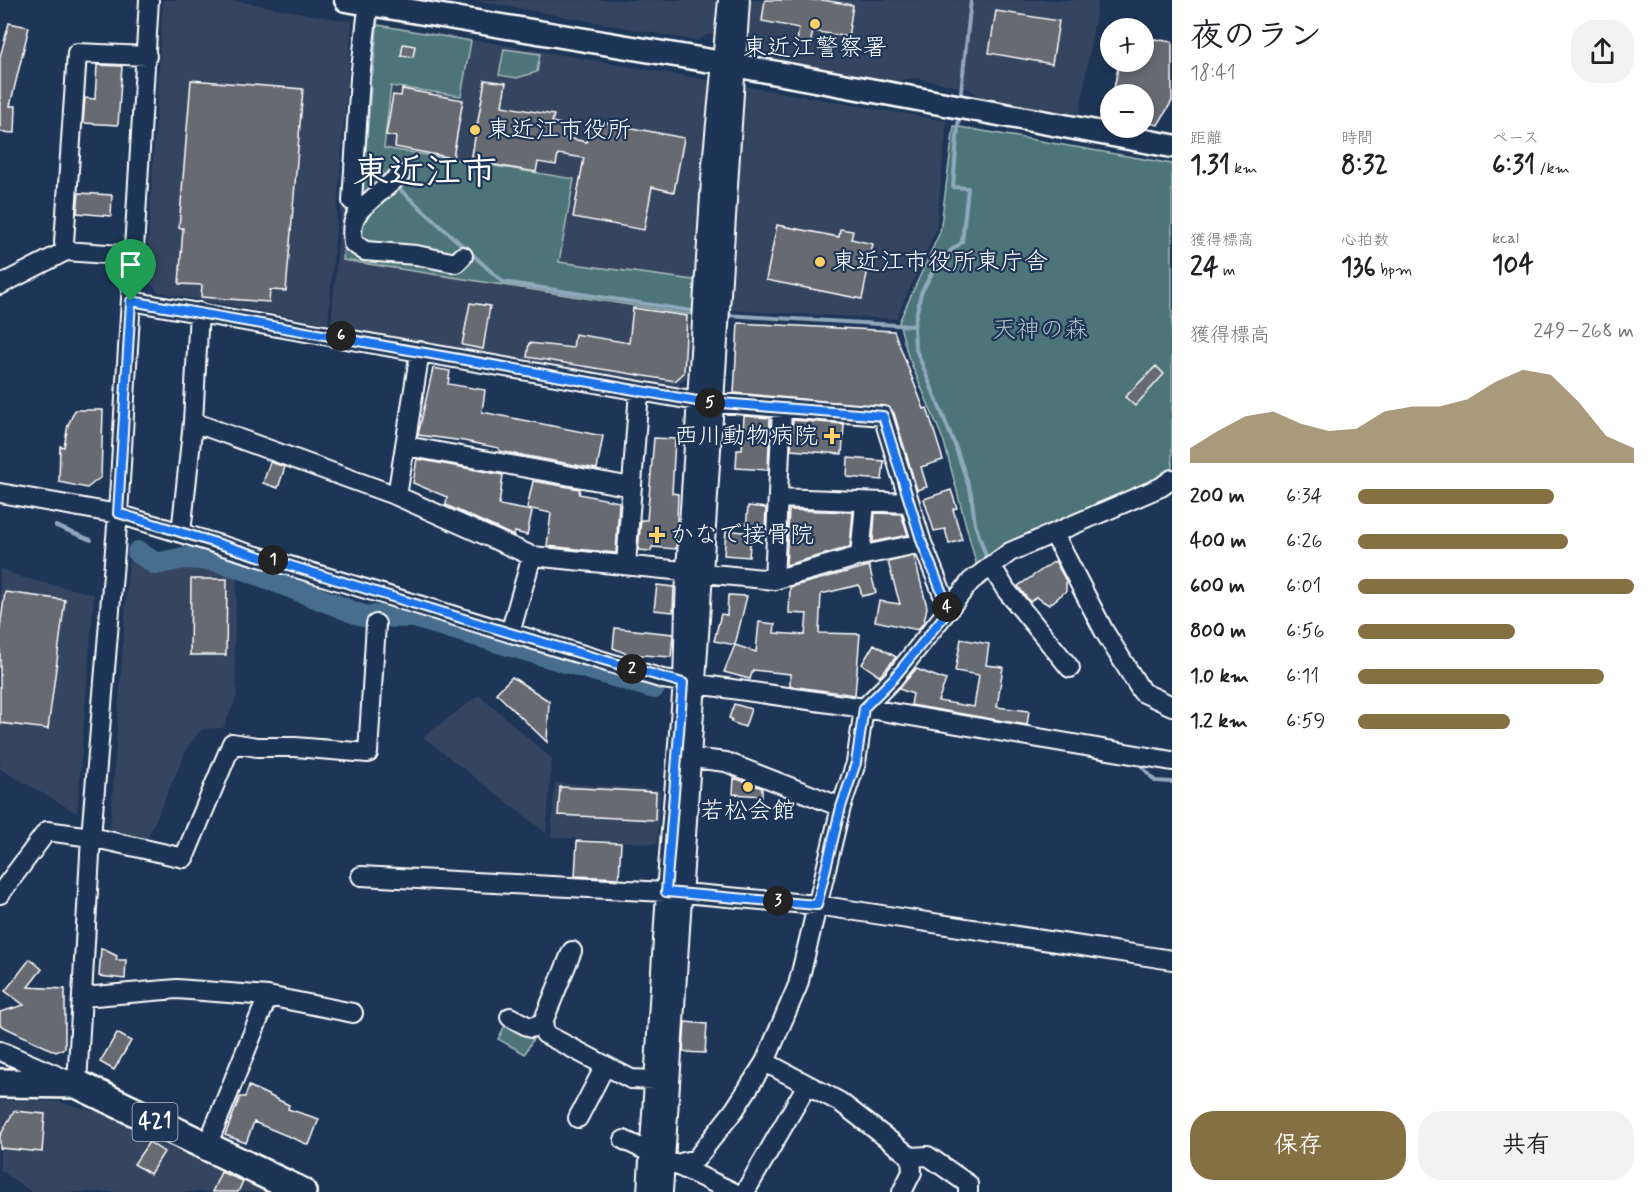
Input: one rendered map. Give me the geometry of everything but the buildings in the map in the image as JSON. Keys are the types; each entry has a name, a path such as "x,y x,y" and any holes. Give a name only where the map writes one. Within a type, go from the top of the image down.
{"highway":[{"name":"421","path":"2,1083 66,1079 302,1192"}],"main road":[{"path":"346,0 730,65 1172,146"}],"street":[{"path":"5,1054 66,1079 77,1047 83,997 91,837 118,513 149,0"},
{"path":"728,0 730,65"},
{"path":"663,1192 675,892 690,683 705,402 730,65 740,0"},
{"path":"364,206 352,201 360,78 367,17"},
{"path":"66,250 64,242 77,53 147,56"},
{"path":"400,175 356,214 351,227 355,247 365,251 460,259"},
{"path":"2,281 66,250 134,256"},
{"path":"131,301 705,402 883,416 922,543 949,610"},
{"path":"182,533 193,423 199,312"},
{"path":"397,496 420,351"},
{"path":"626,565 639,391"},
{"path":"774,580 782,408"},
{"path":"193,423 397,496 532,556 774,580 860,556 922,543"},
{"path":"406,446 632,487"},
{"path":"664,1160 696,1159 735,1109 765,1062 798,985 841,807 856,763 864,708 893,679 971,581 991,565 1010,552 1161,487 1172,479"},
{"path":"1,494 118,513 510,633 690,683 864,708 1172,760"},
{"path":"779,498 910,503"},
{"path":"860,556 865,503"},
{"path":"1054,534 1104,631 1142,692 1172,706"},
{"path":"510,633 532,556"},
{"path":"991,565 1006,590 1070,668"},
{"path":"2,885 47,831 91,837 184,858 232,743 257,747 295,747 368,753 376,624"},
{"path":"647,1192 664,1160 655,1080 692,758 690,683"},
{"path":"692,758 726,762 841,807"},
{"path":"361,876 675,892 817,905 1172,960"},
{"path":"572,951 543,1022 544,1035 631,1079 655,1080"},
{"path":"83,997 177,989 268,996 353,1013"},
{"path":"207,1146 268,996"},
{"path":"510,1017 531,1028 543,1022"},
{"path":"2,1083 11,1074 5,1054"},
{"path":"765,1062 840,1102 911,1157 928,1156 968,1184 968,1192"},
{"path":"578,1119 604,1066"},
{"path":"745,1192 807,1085"},
{"path":"624,1140 733,1192"},
{"path":"902,1192 912,1172 911,1157"}],"shaded area":[{"path":"163,0 231,0 352,22 328,324 158,292 146,278"},
{"path":"474,0 1098,0 1079,116 980,97 967,88 915,78 886,82 762,56 750,42 709,34 697,41"},
{"path":"358,20 947,121 936,230 896,319 692,308 687,378 678,386 331,326"},
{"path":"129,557 159,570 198,564 237,576 234,649 237,697 223,728 202,729 189,745 146,841 110,830"},
{"path":"0,568 23,578 94,594 77,813 0,769"},
{"path":"479,695 552,759 546,833 423,737"},
{"path":"555,783 661,790 657,844 551,837"},
{"path":"0,1100 59,1102 106,1114 265,1189 264,1192 32,1192 0,1170"}],"green space":[{"path":"360,22 471,41 461,96 391,86 384,148 574,179 559,262 715,283 712,318 343,260"},
{"path":"504,49 540,54 537,72 517,78 499,75"},
{"name":"天神の森","path":"954,126 1172,164 1172,470 1158,481 977,567 944,442 908,356 899,322 940,232"},
{"path":"508,1020 535,1035 525,1054 498,1039"}],"waterway":[{"path":"960,101 971,0"},
{"path":"372,73 377,14"},
{"path":"365,146 370,86"},
{"path":"959,114 953,187 968,188 962,242 939,260 921,293 914,326 915,347 956,448 971,493 975,524 987,559"},
{"path":"364,153 363,157 388,179"},
{"path":"396,186 503,282 698,312"},
{"path":"726,315 914,326"},
{"path":"56,526 91,540"},
{"path":"138,552 156,564 184,558 214,560 244,569 363,616 414,617 654,688"},
{"path":"1139,763 1155,781 1172,782"}],"place":[{"name":"東近江警察署","path":"815,24"},
{"name":"東近江市役所","path":"475,130"},
{"name":"東近江市役所東庁舎","path":"820,262"},
{"name":"西川動物病院","path":"832,436"},
{"name":"かなで接骨院","path":"657,535"},
{"name":"若松会館","path":"748,787"}],"district":[{"name":"東近江市","path":"425,173"}],"route":[{"path":"131,301 697,401 883,416 922,543 949,610 893,679 864,708 856,763 841,807 817,905 666,892 683,683 510,633 118,513 131,301"}]}
